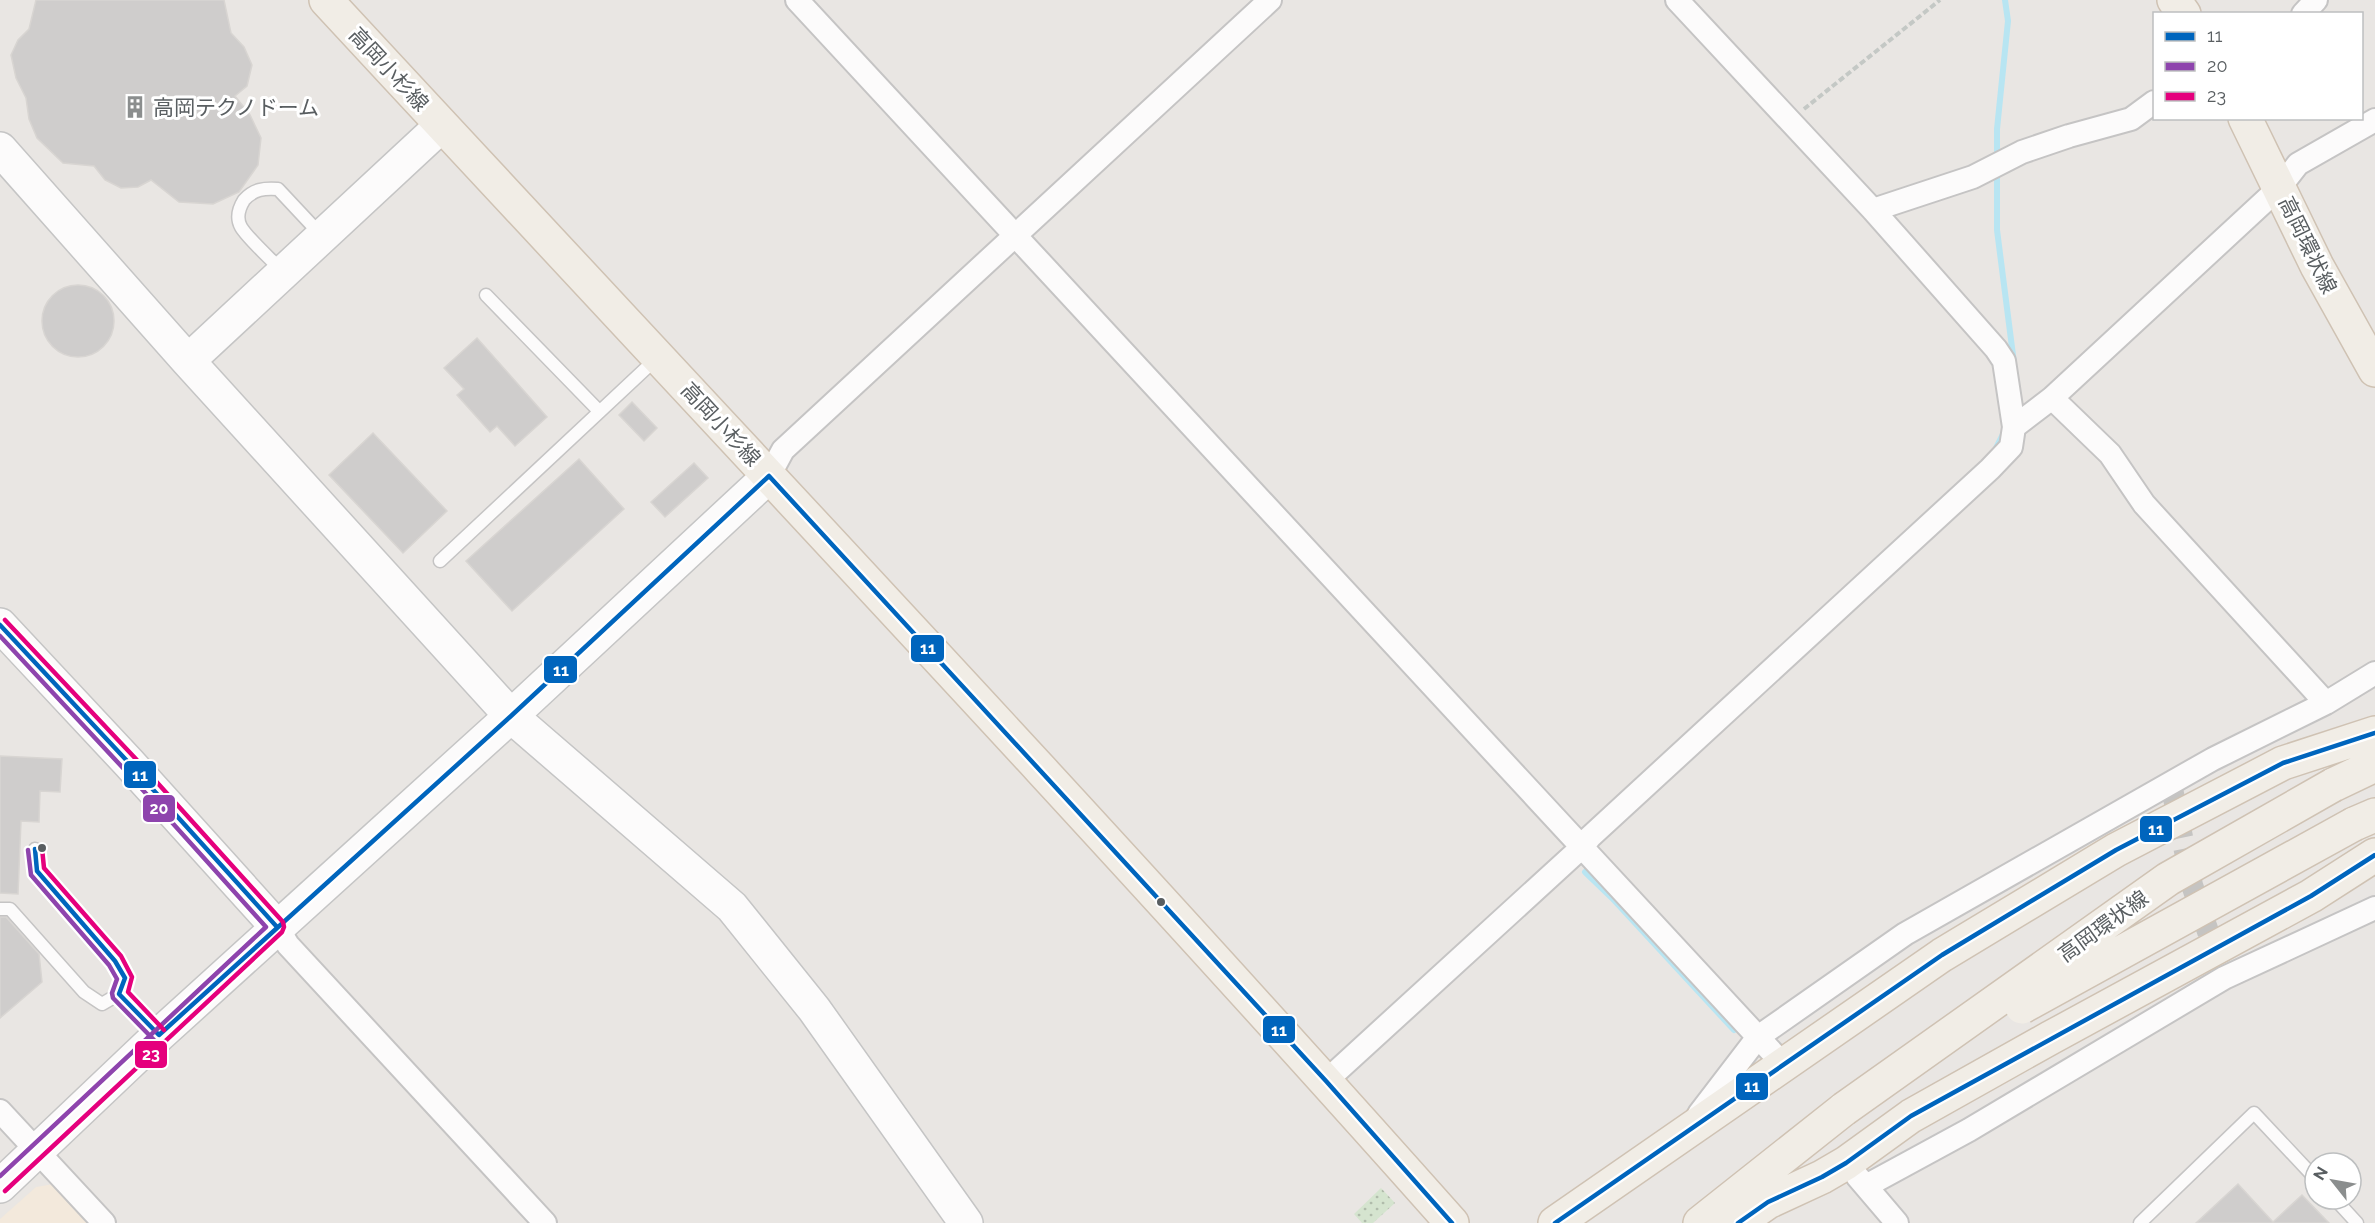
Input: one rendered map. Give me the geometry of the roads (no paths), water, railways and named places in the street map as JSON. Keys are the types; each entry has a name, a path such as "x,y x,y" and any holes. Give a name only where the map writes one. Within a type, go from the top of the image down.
{"main road":[{"name":"高岡小杉線","path":"326,0 441,126 770,476 1326,1081 1452,1223"},
{"name":"高岡環状線","path":"2246,120 2317,266 2375,370"},
{"path":"1555,1223 1942,955 2116,850 2283,763 2375,733"},
{"name":"高岡環状線","path":"1700,1223 1844,1109 2169,879 2333,785 2375,765"},
{"name":"高岡環状線","path":"1844,1109 2105,959 2365,820"},
{"path":"1769,1223 1845,1175 1911,1116 2311,896 2375,855"},
{"path":"1738,1223 1768,1202 1845,1175"}],"street":[{"path":"796,0 1014,237 1584,845 1605,873 1783,1064"},
{"path":"0,1186 159,1035 511,716 770,476 783,450 1270,0"},
{"path":"1326,1081 1584,845 2011,447 2014,426 2004,361 1996,349 1873,210 1677,0"},
{"path":"2305,12 2316,0"},
{"path":"1873,210 1973,177 2022,152 2069,136 2132,119 2153,103"},
{"path":"2014,426 2052,398 2280,187 2298,164 2375,120"},
{"path":"188,361 441,126"},
{"path":"0,149 188,361 511,716 732,907 814,1009 966,1223"},
{"path":"2052,398 2110,454 2144,504 2326,703"},
{"path":"0,625 277,927 288,945 545,1223"},
{"path":"1684,1135 1758,1037 1905,934 2213,759 2326,703 2375,673"},
{"path":"1898,1223 1845,1175 1969,1130 2224,978 2375,908"},
{"path":"0,1111 104,1223"}],"lane":[{"path":"284,272 240,227 238,216 240,206 246,198 256,190 278,189 322,237"},
{"path":"486,295 599,411"},
{"path":"440,561 658,357"},
{"path":"0,909 10,909 84,992 102,1004 118,994 125,978 115,961 37,872 35,849"},
{"path":"118,994 159,1035"},
{"path":"2140,1223 2254,1113 2303,1165"},
{"path":"2346,1211 2357,1223"}],"waterway":[{"path":"1997,160 1997,129 2008,21 2005,0"},
{"path":"1997,170 1997,230 2014,363"},
{"path":"1994,452 2004,432"},
{"path":"1592,865 1585,872 1612,898 1734,1030"}],"tunnel":[{"path":"2171,784 2192,885 2224,978"}],"place":[{"name":"高岡テクノドーム","path":"135,107"}]}
